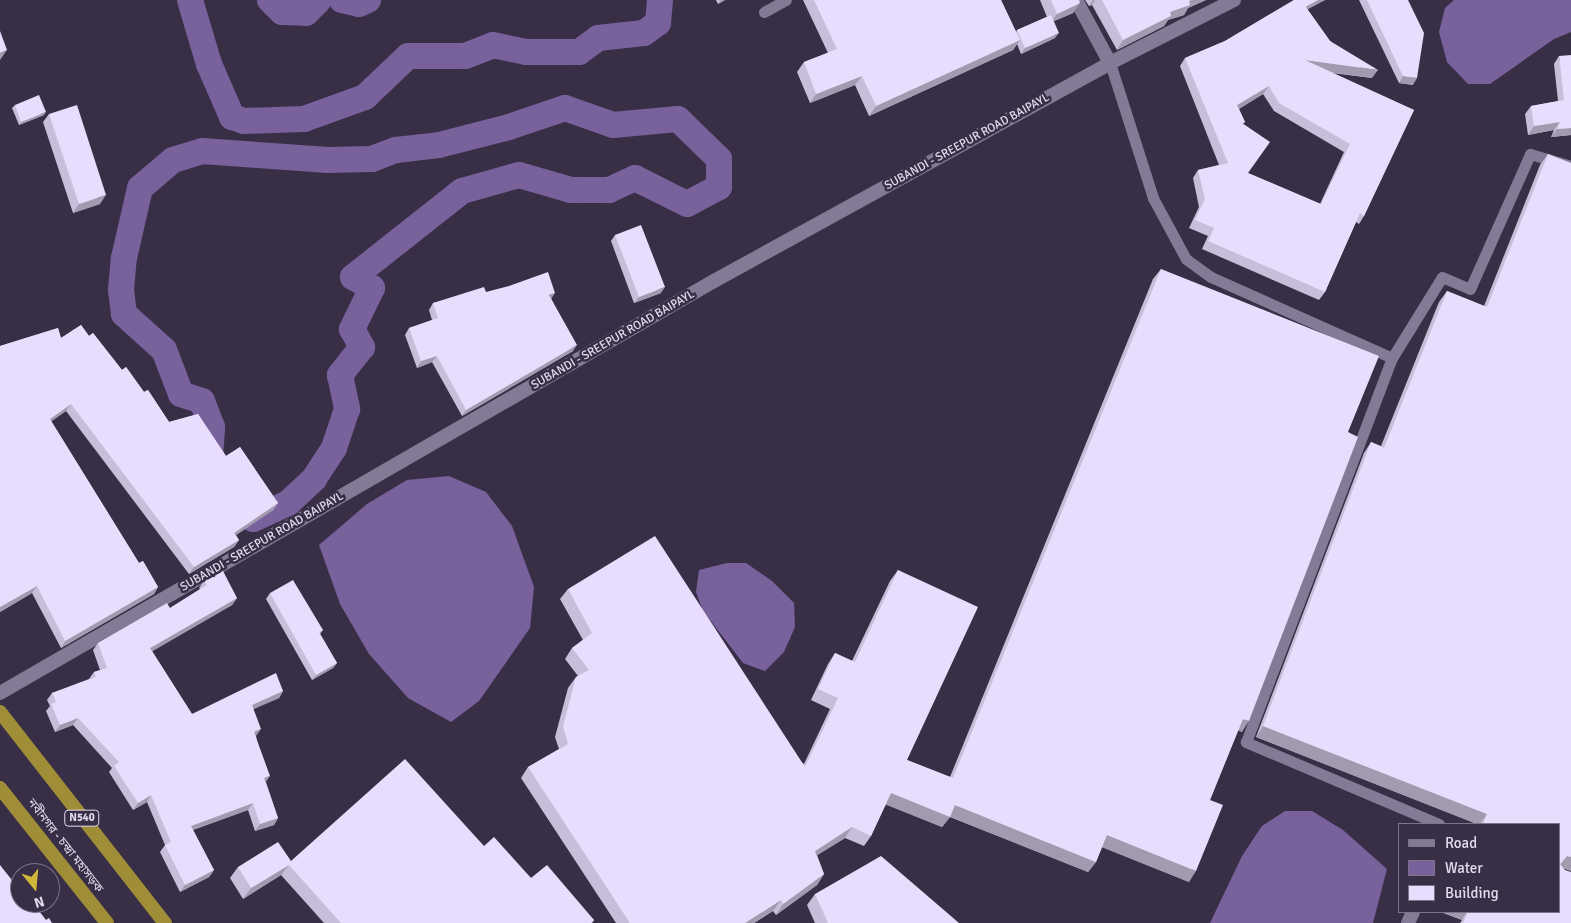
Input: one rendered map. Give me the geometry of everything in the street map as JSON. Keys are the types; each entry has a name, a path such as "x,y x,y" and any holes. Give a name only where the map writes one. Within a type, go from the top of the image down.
{"highway":[{"name":"N540","path":"0,712 165,923"},
{"name":"নবীনগর - চন্দ্রা মহাসড়ক","path":"0,788 107,923"}],"street":[{"path":"1076,0 1110,63"},
{"name":"SUBANDI - SREEPUR ROAD BAIPAYL","path":"0,693 714,281 1110,63 1234,0"}],"lane":[{"path":"764,12 786,0"},
{"path":"1110,63 1153,198 1186,259 1212,277 1392,358"},
{"path":"1437,823 1246,742 1392,358 1442,277 1470,289 1530,154 1571,166"}],"water":[{"path":"1454,0 1571,0 1571,32 1554,39 1490,84 1468,84 1447,62 1439,32 1445,8"},
{"path":"449,476 486,492 512,526 534,587 530,628 479,701 451,722 408,698 369,654 340,604 319,545 367,504 407,480"},
{"path":"727,563 746,563 772,581 794,603 795,627 784,652 765,671 743,663 703,611 696,592 699,570"},
{"path":"1285,811 1312,811 1343,830 1387,869 1373,923 1210,923 1242,856 1262,826"}],"building":[{"path":"814,0 1001,0 1020,40 876,106 862,76 816,94 804,62 837,49"},
{"path":"1051,0 1079,0 1080,3 1057,14"},
{"path":"1102,0 1191,0 1189,1 1190,5 1170,12 1171,16 1123,40"},
{"path":"1294,0 1301,0 1330,41 1378,70 1305,60 1414,110 1364,216 1360,213 1325,292 1208,241 1214,228 1195,220 1205,199 1198,170 1228,163 1185,58 1225,41","holes":["1269,86 1279,103 1350,144 1321,204 1248,173 1270,142 1242,123 1245,122 1237,105"]},
{"path":"1301,0 1318,0 1305,7"},
{"path":"1367,0 1408,0 1424,33 1417,78 1403,76"},
{"path":"1051,15 1059,33 1025,48 1017,30"},
{"path":"0,31 7,50 0,53"},
{"path":"1571,55 1571,128 1557,129 1560,122 1534,126 1531,106 1564,100 1559,56"},
{"path":"39,95 46,112 21,122 15,105"},
{"path":"77,105 106,195 79,204 49,114"},
{"path":"1548,154 1571,163 1571,857 1567,856 1561,863 1561,823 1483,823 1487,814 1263,726 1371,442 1384,448 1447,291 1487,307"},
{"path":"641,225 665,287 639,297 615,235"},
{"path":"1161,269 1379,356 1348,432 1358,437 1249,721 1243,719 1210,800 1223,805 1196,871 1107,835 1096,862 955,805 950,817 891,793 871,836 852,827 815,851 824,874 783,904 781,900 745,923 630,923 528,767 568,744 563,726 576,677 589,670 572,648 592,633 568,589 655,536 805,767 838,698 818,689 835,653 855,662 898,570 978,607 907,760 953,778"},
{"path":"548,272 555,293 549,295 577,345 466,410 437,356 421,361 409,328 438,318 433,303 484,287 486,292 509,286"},
{"path":"81,325 89,336 93,333 122,370 126,367 144,392 148,390 169,422 198,414 226,456 240,447 278,503 234,533 239,540 194,567 71,404 50,419 139,563 143,561 158,587 65,641 37,586 0,607 0,346 58,328 61,338"},
{"path":"223,571 237,598 150,648 192,714 276,673 283,691 252,705 261,729 254,732 270,776 264,778 278,818 260,824 253,803 191,826 214,870 185,885 165,845 171,842 151,795 138,803 114,766 119,762 78,718 60,725 51,704 56,702 52,693 96,677 94,672 107,668 98,643 167,603 170,608 207,585 204,581"},
{"path":"293,580 323,630 319,632 337,663 316,675 270,593"},
{"path":"405,759 484,846 494,837 531,878 547,865 594,920 591,923 341,923 289,865 251,888 238,867 278,842 291,861"},
{"path":"881,856 959,923 828,923 815,894"},
{"path":"0,865 10,878 10,913 41,913 46,920 49,918 52,923 0,923"},
{"path":"1561,865 1565,870 1571,872 1571,923 1463,923 1468,913 1561,913"}],"waterway":[{"path":"190,0 209,64 232,117 244,121 304,119 365,97 408,56 465,56 493,45 526,52 579,52 598,38 644,33 658,23 660,0"},
{"path":"270,0 282,12 306,13 319,0"},
{"path":"342,0 359,4 368,0"},
{"path":"565,108 613,125 678,119 719,159 719,187 687,204 635,178 609,190 571,190 519,175 462,191 353,277 372,288 352,329 362,347 340,375 347,409 334,448 314,479 288,503 253,519 225,503 204,473 210,458 212,427 202,401 181,394 164,350 124,314 121,290 124,258 140,188 173,160 202,151 328,160 372,159 396,150 439,145 509,127 565,108"}]}
